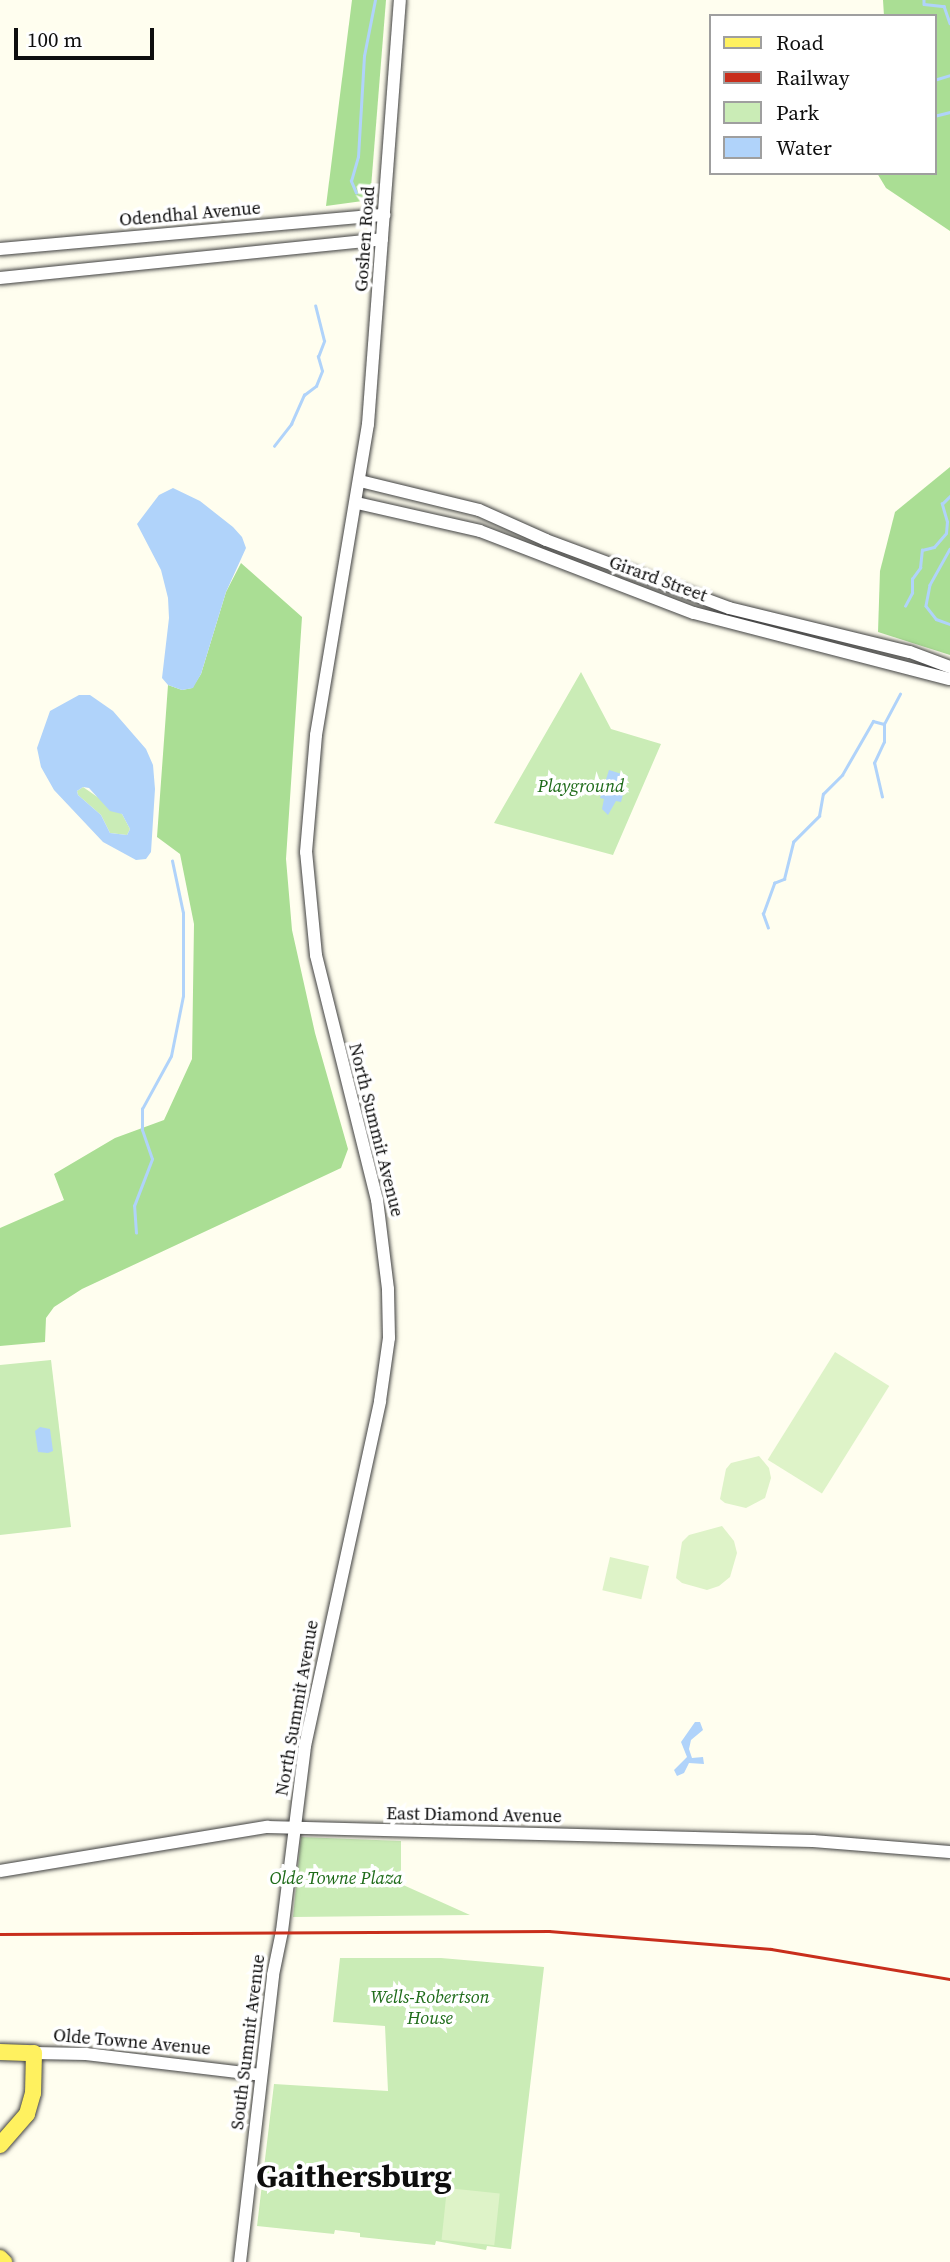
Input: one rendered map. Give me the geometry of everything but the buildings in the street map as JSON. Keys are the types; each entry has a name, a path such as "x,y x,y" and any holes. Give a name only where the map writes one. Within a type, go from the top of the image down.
{"main road":[{"name":"Olde Towne Avenue","path":"0,2052 34,2053"},
{"path":"0,2146 27,2114 33,2093 34,2053"}],"street":[{"name":"Goshen Road","path":"360,481 370,402 400,0"},
{"name":"Odendhal Avenue","path":"0,249 384,215"},
{"path":"0,278 382,239"},
{"name":"North Summit Avenue","path":"295,1826 312,1708 380,1401 389,1338 388,1289 377,1200 323,989 307,882 307,827 316,735 360,481"},
{"name":"Girard Street","path":"360,481 479,510 546,541 729,608 910,652 950,667"},
{"name":"Girard Street","path":"357,503 480,531 694,612 950,679"},
{"name":"East Diamond Avenue","path":"0,1871 267,1827 295,1826 810,1841 950,1853"},
{"name":"South Summit Avenue","path":"240,2262 261,2075 295,1826"},
{"name":"Olde Towne Avenue","path":"34,2053 86,2054 261,2075"}],"green space":[{"path":"352,0 386,0 370,200 326,206"},
{"path":"883,0 950,0 950,231 886,188 878,175 936,175 936,14 884,14"},
{"path":"950,467 950,655 878,632 880,571 895,512"},
{"path":"241,563 302,617 286,859 292,930 315,1033 348,1149 341,1168 82,1289 54,1307 46,1318 45,1342 0,1346 0,1228 64,1200 54,1174 115,1138 164,1120 192,1059 194,924 180,854 157,837 168,685 182,690 192,688 201,674 226,592"},
{"name":"Playground","path":"581,672 611,729 661,744 613,855 494,823"},
{"path":"83,787 122,814 130,829 127,835 110,833 101,815 78,795 77,791"},
{"path":"835,1352 889,1386 822,1494 768,1460"},
{"path":"51,1360 71,1527 0,1535 0,1365"},
{"path":"759,1456 769,1468 771,1478 765,1498 746,1508 725,1503 720,1499 726,1469 731,1463"},
{"path":"722,1526 734,1541 737,1553 730,1577 719,1586 707,1590 682,1583 676,1578 682,1542 689,1535"},
{"path":"610,1557 649,1566 641,1599 602,1590"},
{"name":"Olde Towne Plaza","path":"301,1837 401,1841 401,1884 470,1915 293,1917"},
{"name":"Wells-Robertson House","path":"340,1958 441,1958 544,1967 511,2249 487,2246 486,2250 436,2241 435,2245 360,2237 360,2233 335,2230 334,2234 257,2226 274,2084 388,2091 385,2026 333,2022"},
{"path":"447,2188 500,2194 494,2245 442,2240"}],"water":[{"path":"173,488 200,501 233,527 242,537 246,548 226,592 201,674 193,688 182,690 168,685 162,678 169,618 168,598 161,570 137,524 159,495"},
{"path":"79,695 90,695 113,711 146,749 153,765 155,789 151,852 146,859 136,860 103,842 54,790 41,767 37,748 50,711","holes":["83,787 89,788 110,811 122,814 130,829 127,835 110,833 101,815 78,795 77,791"]},
{"path":"609,770 628,776 621,802 616,801 608,815 602,809 604,799 600,798"},
{"path":"40,1427 50,1429 53,1451 38,1452 35,1431"},
{"path":"695,1722 700,1722 703,1730 691,1740 689,1749 692,1758 703,1757 704,1764 689,1763 684,1773 677,1776 674,1770 687,1757 681,1742"}],"waterway":[{"path":"356,193 351,181 358,157 364,56 375,0"},
{"path":"924,0 924,4 944,6 950,23"},
{"path":"936,79 950,75"},
{"path":"936,116 950,112"},
{"path":"274,446 291,424 304,395 316,386 322,371 318,357 324,341 315,306"},
{"path":"905,606 912,593 912,579 920,568 922,550 934,547 946,533 947,522 942,504 950,496"},
{"path":"950,549 930,585 926,606 936,619 950,624"},
{"path":"768,928 763,914 774,883 784,879 793,842 819,816 823,794 842,775 873,721 884,724 900,694"},
{"path":"882,797 874,763 884,742 884,724"},
{"path":"136,1233 134,1206 152,1159 142,1130 142,1109 171,1056 183,996 183,913 172,861"}],"railway":[{"path":"0,1934 549,1931 771,1949 950,1979"}],"district":[{"name":"Gaithersburg","path":"354,2176"}]}
